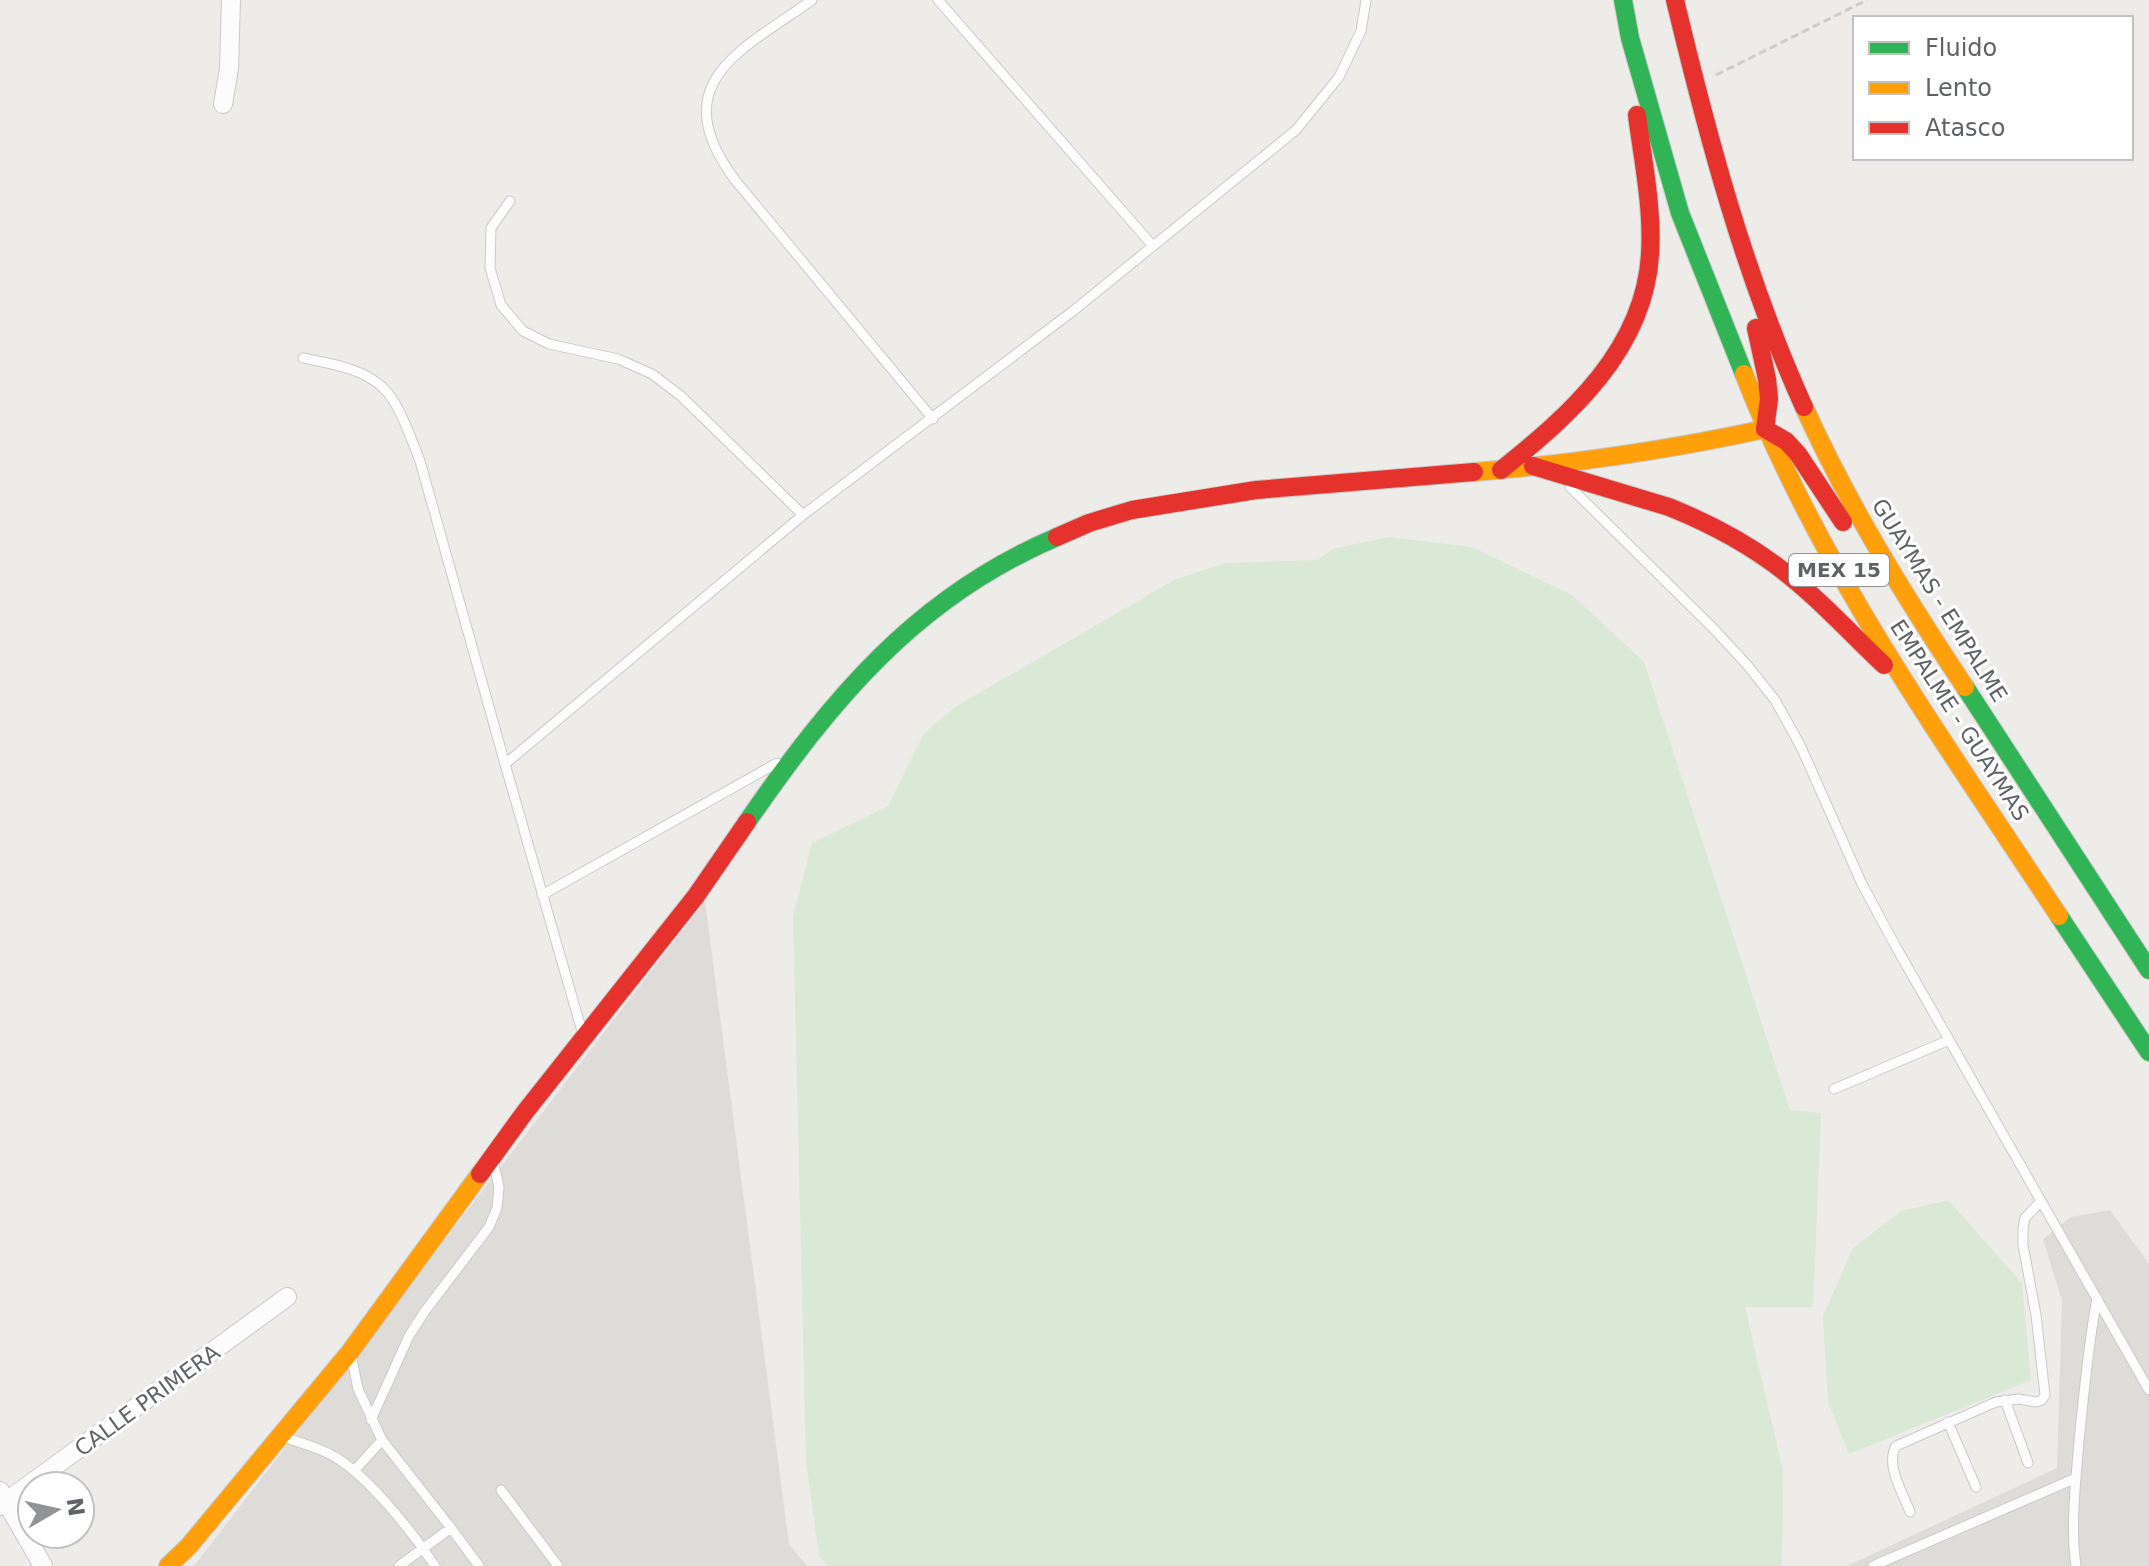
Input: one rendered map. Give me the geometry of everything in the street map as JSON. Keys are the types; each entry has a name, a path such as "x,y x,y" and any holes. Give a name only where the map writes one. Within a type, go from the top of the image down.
{"main road":[{"name":"MEX 15","path":"1623,0 1630,38"},
{"name":"MEX 15","path":"1675,0 1736,232"},
{"name":"EMPALME - GUAYMAS","path":"1630,38 1680,213 1765,429 1810,518 1859,608 1910,690 2037,841 2149,1052"},
{"path":"1501,470 1536,443 1603,374 1622,348 1638,314 1648,272 1649,222 1630,38"},
{"path":"1736,232 1767,379 1769,399 1765,429"},
{"name":"GUAYMAS - EMPALME","path":"1736,232 1776,341 1823,449 2037,841 2149,970"},
{"path":"168,1566 189,1546 350,1352 492,1158 696,896 794,754 851,686 928,612 1026,550 1089,523 1132,510 1256,490 1533,466 1692,445 1765,429 1786,441 1798,454 1846,526 1892,576"},
{"path":"1533,466 1661,504 1712,526 1753,549 1787,573 1910,690"}],"street":[{"path":"223,104 229,69 231,0"},
{"name":"CALLE PRIMERA","path":"2,1500 287,1297"},
{"path":"2,1500 43,1566"}],"lane":[{"path":"812,0 744,46 720,70 709,90 706,113 710,137 719,158 735,180 933,419"},
{"path":"938,0 1153,246"},
{"path":"505,764 803,515 1073,311 1296,130 1339,77 1361,31 1366,0"},
{"path":"510,201 491,228 490,268 501,305 523,331 549,344 618,359 652,374 681,396 803,515"},
{"path":"303,358 363,374 388,393 420,461 584,1038"},
{"path":"1559,476 1713,628 1775,700 1801,747 1862,884 2149,1390"},
{"path":"542,895 794,754"},
{"path":"1834,1089 1949,1040"},
{"path":"371,1420 409,1336 489,1227 497,1208 499,1187 492,1158"},
{"path":"1910,1512 1892,1463 1896,1446 1996,1402 2036,1402 2045,1395 2036,1315 2023,1245 2025,1218 2041,1201"},
{"path":"2076,1566 2076,1478 2089,1343 2097,1298"},
{"path":"350,1352 358,1389 382,1440 479,1566"},
{"path":"2005,1400 2028,1463"},
{"path":"1948,1422 1976,1487"},
{"path":"281,1437 324,1451 354,1471 374,1490 435,1566"},
{"path":"354,1471 382,1440"},
{"path":"1873,1566 2076,1478"},
{"path":"501,1490 558,1566"},
{"path":"399,1566 451,1528"}],"path":[{"path":"1695,85 1867,0"}],"shaded area":[{"path":"705,901 789,1544 807,1566 194,1566"},
{"path":"2110,1210 2149,1264 2149,1566 1847,1566 2057,1468 2062,1301 2043,1239 2071,1217"}],"green space":[{"path":"1389,537 1472,547 1572,595 1644,662 1790,1110 1821,1113 1813,1307 1745,1307 1783,1471 1782,1566 828,1566 819,1556 806,1461 793,916 812,843 888,806 924,733 955,707 1174,580 1226,563 1318,560 1332,549"},
{"path":"1948,1200 2022,1283 2031,1380 1849,1454 1828,1402 1823,1316 1853,1248 1901,1211"}],"traffic: fast":[{"path":"1623,0 1630,38 1680,213 1744,374"},
{"path":"747,822 811,734 845,694 919,621 1007,561 1057,537"},
{"path":"1965,687 2149,970"},
{"path":"2059,916 2149,1052"}],"traffic: slow":[{"path":"1744,374 1809,517 1847,585 1929,719 2059,916"},
{"path":"1804,407 1879,550 1965,687"},
{"path":"1474,472 1620,455 1765,429"},
{"path":"168,1566 189,1546 350,1352 480,1174"}],"traffic: jam":[{"path":"1675,0 1701,104 1746,257 1804,407"},
{"path":"1501,470 1577,403 1599,378 1634,321 1645,289 1651,238 1637,115"},
{"path":"1756,328 1769,399 1765,429 1786,441 1798,454 1843,522"},
{"path":"1533,466 1669,507 1737,540 1798,583 1884,665"},
{"path":"1057,537 1132,510 1256,490 1474,472"},
{"path":"480,1174 525,1112 696,896 747,822"}]}
